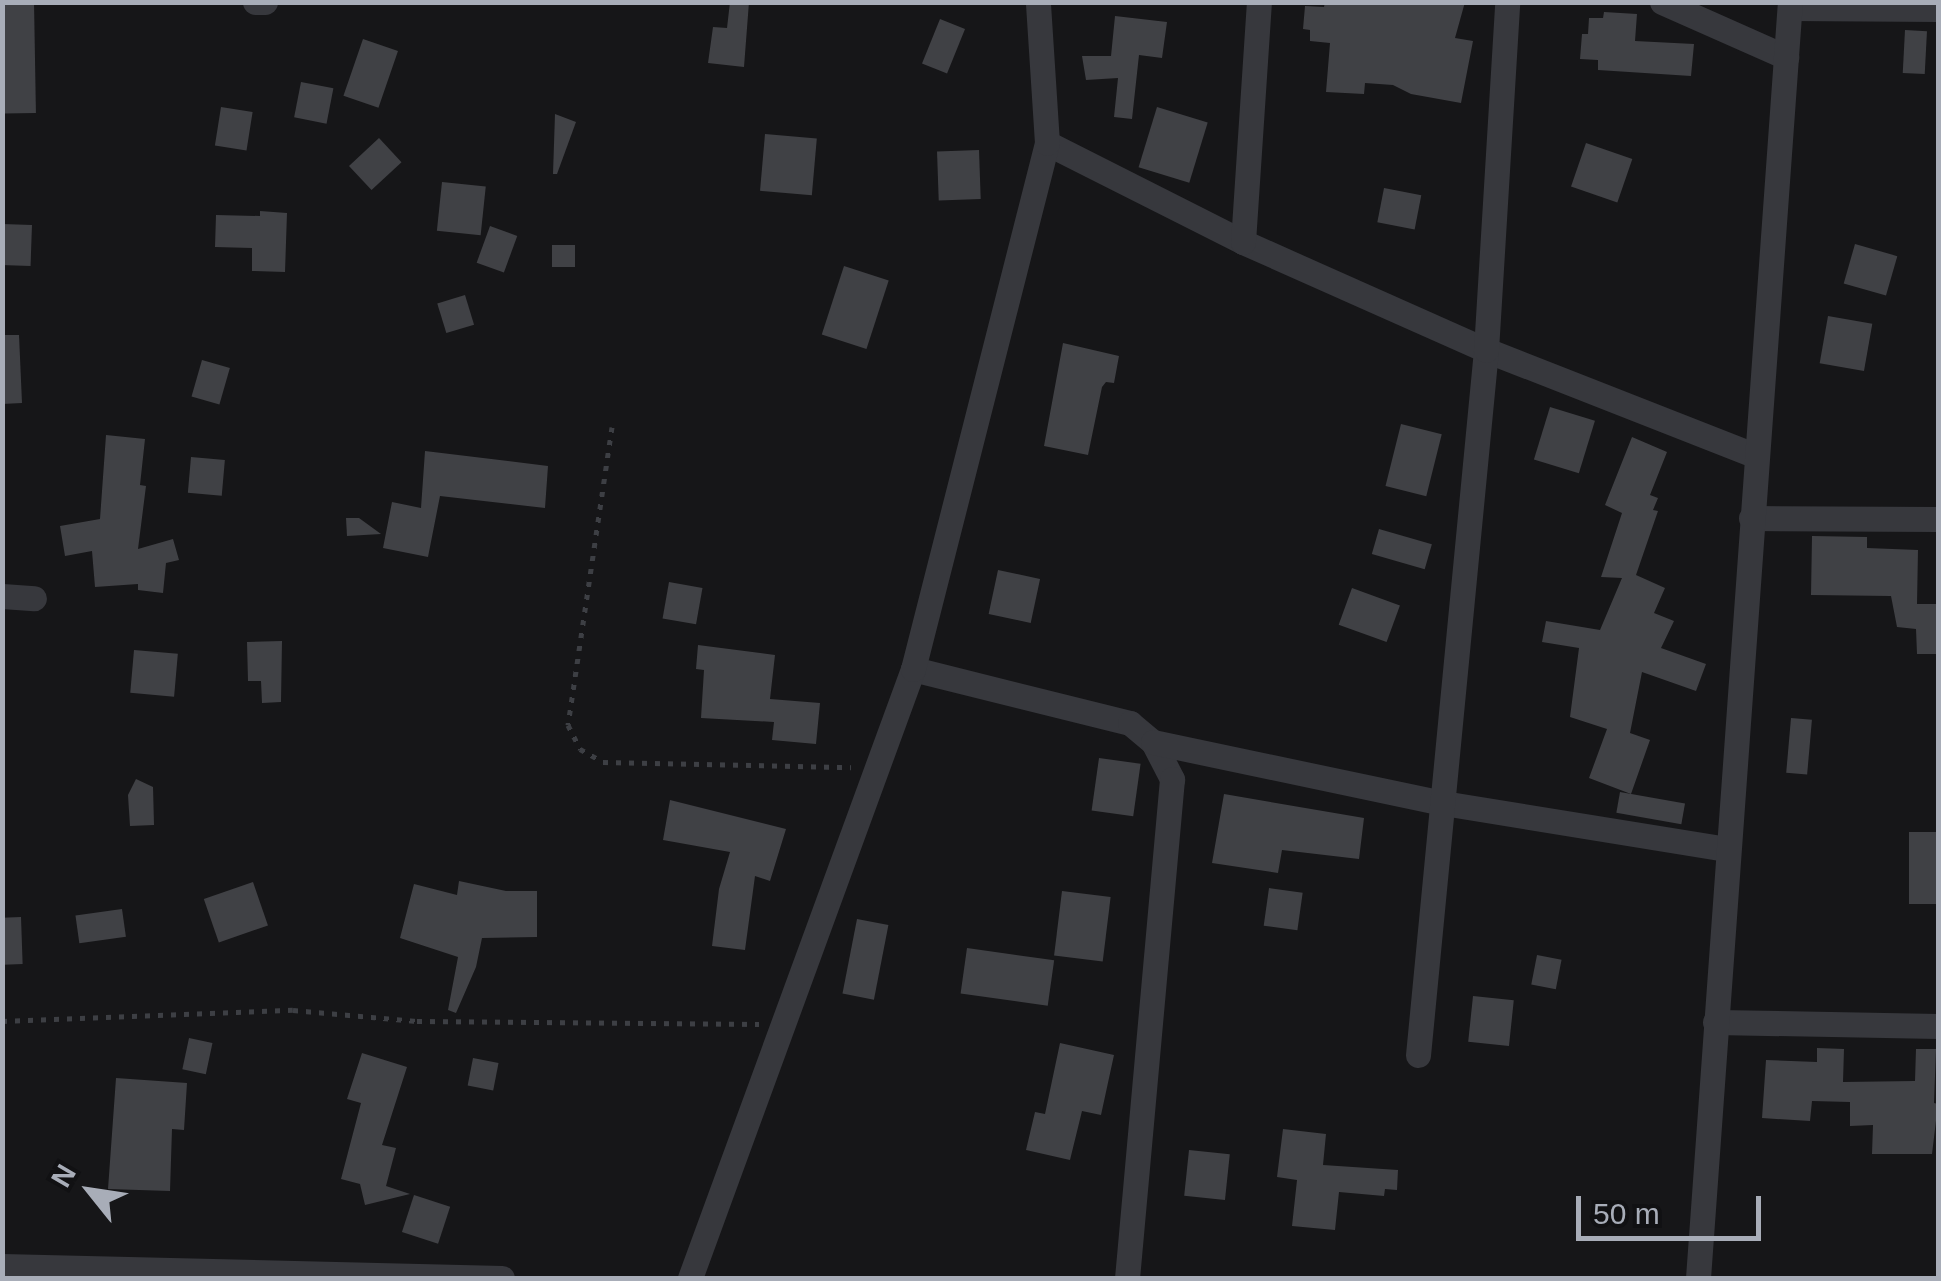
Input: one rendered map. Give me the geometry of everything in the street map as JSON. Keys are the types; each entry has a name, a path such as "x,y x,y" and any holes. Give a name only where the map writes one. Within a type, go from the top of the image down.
{"street":[{"path":"255,2 265,2"},
{"path":"690,1278 913,670 1047,143 1038,2"},
{"path":"1243,242 1259,2"},
{"path":"1418,1055 1486,350 1507,2"},
{"path":"1662,2 1786,57"},
{"path":"1698,1278 1790,5 1938,9"},
{"path":"1047,143 1243,242 1486,350 1756,456"},
{"path":"1752,518 1938,519"},
{"path":"2,596 34,598"},
{"path":"913,670 1130,723 1153,742 1172,779 1127,1278"},
{"path":"1153,742 1442,803 1727,849"},
{"path":"1715,1022 1938,1026"},
{"path":"2,1266 502,1278"}],"path":[{"path":"612,427 568,725 580,748 603,762 877,768"},
{"path":"2,1021 292,1010 417,1022 783,1024"}],"building":[{"path":"34,2 36,113 4,114 2,3"},
{"path":"730,2 749,2 744,67 708,63 713,27 727,28"},
{"path":"1325,2 1465,2 1455,38 1473,41 1461,103 1411,94 1393,85 1365,83 1364,94 1326,92 1330,43 1310,41 1310,30 1303,29 1305,6 1324,7"},
{"path":"1604,12 1637,14 1635,41 1694,44 1691,76 1598,70 1598,60 1580,59 1582,34 1588,34 1589,18 1603,18"},
{"path":"1115,16 1167,22 1162,58 1139,55 1132,119 1114,117 1118,78 1086,80 1082,56 1111,56"},
{"path":"940,19 965,29 947,74 922,64"},
{"path":"1905,30 1927,31 1925,74 1903,73"},
{"path":"363,39 398,51 378,108 343,96"},
{"path":"301,82 333,88 327,124 294,117"},
{"path":"221,107 253,112 247,151 215,146"},
{"path":"1157,107 1208,122 1189,183 1139,167"},
{"path":"555,114 576,122 557,174 553,174"},
{"path":"765,134 817,139 812,195 760,191"},
{"path":"379,138 402,162 372,190 349,166"},
{"path":"1586,143 1632,159 1617,202 1571,186"},
{"path":"979,150 981,199 939,200 937,151"},
{"path":"442,182 486,187 481,235 437,231"},
{"path":"1384,188 1421,195 1415,230 1377,222"},
{"path":"260,211 287,213 285,272 252,271 252,248 215,247 216,215 260,216"},
{"path":"2,224 32,225 31,266 2,265"},
{"path":"490,226 517,236 504,273 477,263"},
{"path":"1855,244 1897,256 1886,296 1844,283"},
{"path":"552,245 575,245 575,267 552,267"},
{"path":"844,266 889,281 866,349 822,334"},
{"path":"465,295 474,325 446,333 437,303"},
{"path":"1828,316 1872,324 1864,371 1820,363"},
{"path":"2,335 19,335 22,403 2,404"},
{"path":"1063,343 1119,356 1114,383 1106,382 1102,387 1088,455 1044,446"},
{"path":"202,360 230,368 219,405 192,397"},
{"path":"1550,407 1595,421 1579,473 1534,460"},
{"path":"1401,424 1442,434 1426,496 1386,486"},
{"path":"106,435 145,439 140,485 146,486 138,549 173,539 179,560 166,563 163,593 138,590 138,584 95,587 92,551 65,556 60,526 100,519"},
{"path":"1632,437 1667,452 1650,495 1658,498 1653,510 1658,511 1636,575 1665,588 1654,613 1674,621 1661,648 1706,664 1696,691 1642,672 1630,733 1650,740 1631,794 1589,778 1607,729 1570,717 1579,648 1542,642 1546,621 1600,630 1622,578 1601,577 1622,513 1605,505"},
{"path":"425,451 548,466 545,508 440,496 428,557 383,548 392,502 421,508"},
{"path":"191,457 225,460 222,496 188,493"},
{"path":"346,518 359,518 381,534 347,536"},
{"path":"1379,529 1432,544 1425,569 1372,554"},
{"path":"1812,536 1867,537 1867,548 1918,550 1917,604 1938,604 1937,654 1917,654 1916,629 1897,627 1891,596 1811,595"},
{"path":"998,570 1040,579 1031,623 989,614"},
{"path":"669,582 702,588 696,624 663,618"},
{"path":"1352,588 1400,605 1387,642 1339,625"},
{"path":"282,641 281,702 262,703 261,681 248,681 247,642"},
{"path":"698,645 775,655 770,699 820,703 816,744 772,740 774,722 701,718 704,670 696,669"},
{"path":"134,650 178,654 174,697 130,693"},
{"path":"1791,718 1812,720 1807,775 1786,773"},
{"path":"1099,758 1141,764 1133,816 1092,810"},
{"path":"136,779 153,787 154,825 130,826 128,795"},
{"path":"1620,792 1685,803 1681,824 1616,813"},
{"path":"1224,794 1364,818 1359,859 1282,850 1278,873 1212,863"},
{"path":"670,800 786,829 770,881 755,876 745,950 712,946 719,889 730,852 663,840"},
{"path":"1909,832 1938,832 1938,904 1909,904"},
{"path":"459,881 506,891 537,891 537,937 482,938 476,967 456,1013 448,1010 458,957 400,938 414,884 457,895"},
{"path":"253,882 268,925 219,942 204,899"},
{"path":"1269,888 1303,893 1297,930 1264,926"},
{"path":"1062,891 1111,897 1103,961 1054,956"},
{"path":"122,909 126,937 79,943 75,916"},
{"path":"21,917 23,964 4,965 2,918"},
{"path":"857,919 888,925 874,1000 842,994"},
{"path":"967,948 1054,960 1048,1006 961,994"},
{"path":"1537,955 1562,960 1556,989 1531,984"},
{"path":"1473,996 1514,1000 1509,1046 1468,1042"},
{"path":"189,1038 212,1043 206,1074 182,1069"},
{"path":"1060,1043 1114,1055 1101,1115 1082,1111 1070,1160 1026,1150 1035,1112 1045,1114"},
{"path":"1817,1048 1844,1049 1843,1082 1915,1081 1916,1049 1936,1049 1934,1103 1938,1104 1932,1154 1872,1154 1873,1125 1850,1126 1850,1102 1812,1101 1810,1121 1762,1118 1766,1060 1817,1062"},
{"path":"362,1053 407,1067 382,1145 396,1148 386,1186 410,1194 365,1205 360,1184 341,1179 361,1103 347,1099"},
{"path":"473,1058 499,1063 493,1090 468,1085"},
{"path":"116,1078 187,1083 184,1130 172,1129 170,1191 108,1189"},
{"path":"1283,1129 1326,1134 1323,1165 1398,1170 1397,1190 1385,1189 1384,1196 1339,1192 1335,1230 1292,1226 1297,1180 1277,1177"},
{"path":"1189,1150 1230,1154 1225,1200 1184,1196"},
{"path":"414,1195 450,1207 438,1244 402,1232"}]}
